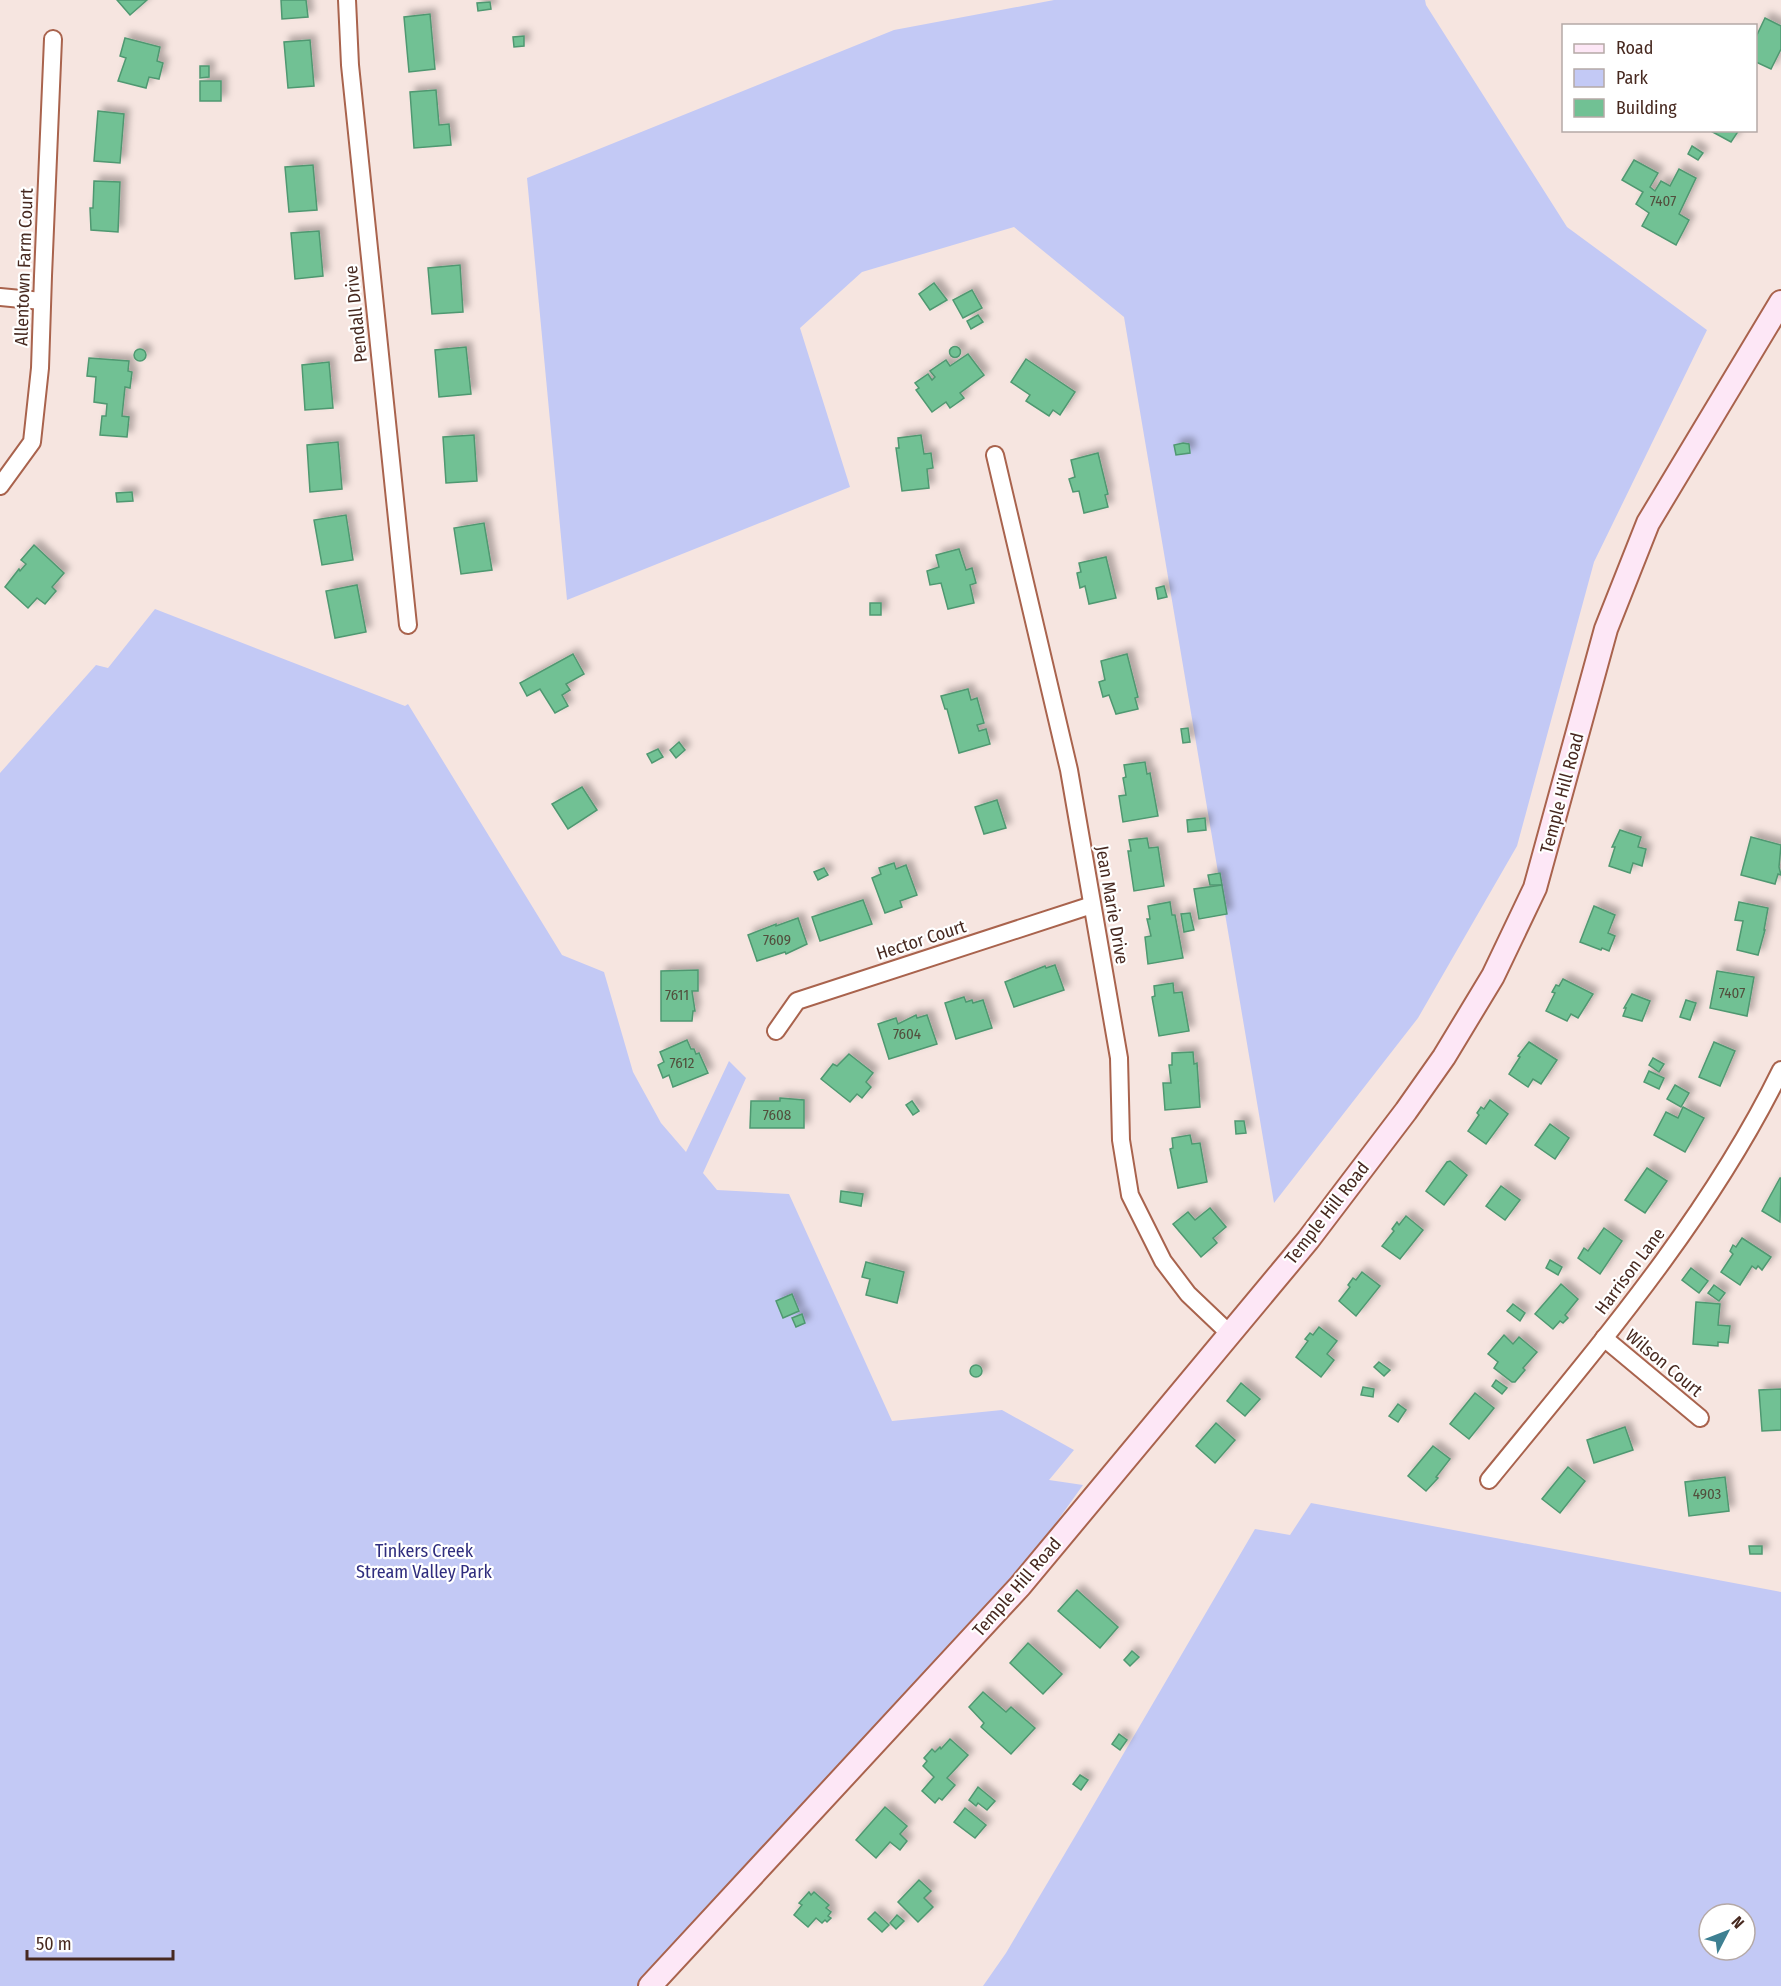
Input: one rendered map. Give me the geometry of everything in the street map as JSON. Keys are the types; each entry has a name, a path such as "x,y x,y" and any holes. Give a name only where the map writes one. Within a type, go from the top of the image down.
{"main road":[{"name":"Temple Hill Road","path":"650,1986 1020,1586 1308,1240 1444,1057 1493,976 1535,888 1606,629 1648,524 1781,302"}],"street":[{"name":"Pendall Drive","path":"347,0 350,65 408,625"},
{"name":"Allentown Farm Court","path":"0,486 32,442 40,368 53,39"},
{"path":"0,297 42,301"},
{"name":"Jean Marie Drive","path":"995,455 1069,770 1119,1058 1121,1140 1130,1195 1163,1261 1188,1294 1230,1334"},
{"name":"Hector Court","path":"776,1031 797,1001 1092,905"},
{"name":"Harrison Lane","path":"1489,1480 1665,1259 1734,1158 1781,1070"},
{"name":"Wilson Court","path":"1604,1338 1700,1418"}],"green space":[{"path":"1054,0 1425,0 1426,5 1567,227 1707,330 1594,562 1517,846 1418,1018 1274,1203 1124,317 1014,227 862,272 800,328 850,487 567,600 527,178 894,30"},
{"name":"Tinkers Creek Stream Valley Park","path":"155,609 405,706 408,704 562,955 604,972 633,1072 661,1123 686,1152 729,1061 746,1078 703,1173 717,1190 789,1194 892,1421 1002,1410 1074,1450 1049,1480 1083,1485 1028,1562 643,1986 0,1986 0,773 96,665 108,668"},
{"path":"1311,1503 1781,1592 1781,1986 983,1986 1006,1953 1255,1529 1290,1535"}],"building":[{"path":"117,0 147,0 130,15"},
{"path":"281,0 306,0 308,17 282,19"},
{"path":"490,2 491,9 478,11 477,3"},
{"path":"430,14 435,69 409,72 404,17"},
{"path":"1765,18 1781,26 1781,49 1771,69 1757,62 1757,35"},
{"path":"524,36 524,46 514,47 513,37"},
{"path":"125,38 160,47 157,61 163,63 159,79 149,77 146,88 118,81 126,58 120,56"},
{"path":"310,40 314,86 288,88 284,42"},
{"path":"200,66 209,66 209,77 200,78"},
{"path":"200,81 221,81 221,101 200,101"},
{"path":"436,90 439,125 449,124 451,145 414,148 410,92"},
{"path":"98,111 124,114 120,163 94,161"},
{"path":"1713,132 1738,132 1731,142"},
{"path":"1692,146 1703,153 1698,160 1688,154"},
{"path":"1634,160 1658,173 1650,187 1655,191 1661,181 1670,186 1679,169 1696,178 1679,214 1689,220 1676,245 1642,226 1649,213 1636,204 1643,192 1622,180"},
{"path":"313,165 317,210 289,212 285,167"},
{"path":"94,181 120,182 118,232 91,230 90,208 93,208"},
{"path":"319,231 323,276 295,279 291,233"},
{"path":"460,265 463,312 432,314 428,268"},
{"path":"934,283 947,300 930,310 919,294"},
{"path":"972,290 982,308 963,318 953,300"},
{"path":"978,315 983,322 971,329 967,321"},
{"path":"466,347 471,394 439,397 435,350"},
{"path":"955,347 959,348 959,356 955,357 951,356 950,352 951,348"},
{"path":"140,349 146,355 140,361 134,355"},
{"path":"968,354 984,375 960,393 964,398 950,408 946,402 932,412 916,390 919,388 915,383 928,374 932,380 935,377 930,371 946,360 950,366"},
{"path":"89,358 129,361 128,371 132,372 130,388 125,387 122,416 129,417 127,437 100,435 102,416 106,416 107,404 94,402 96,377 87,376"},
{"path":"1026,359 1075,392 1060,415 1053,410 1049,416 1026,401 1030,395 1011,382"},
{"path":"329,362 333,408 305,410 302,365"},
{"path":"474,435 477,481 446,483 443,437"},
{"path":"921,435 924,454 931,453 933,468 927,469 929,488 902,491 896,448 899,448 898,438"},
{"path":"338,442 342,489 310,492 307,445"},
{"path":"1189,444 1190,453 1176,455 1174,445"},
{"path":"1098,453 1108,494 1105,495 1108,507 1084,513 1079,491 1073,492 1069,479 1075,477 1071,460"},
{"path":"132,492 133,501 117,502 116,493"},
{"path":"346,515 353,560 322,565 314,520"},
{"path":"484,523 492,570 461,574 454,528"},
{"path":"34,545 64,573 52,587 56,591 45,604 37,598 28,608 5,587 26,564 21,560"},
{"path":"959,549 966,570 972,568 976,583 970,585 974,603 948,609 941,583 930,585 927,571 939,567 936,555"},
{"path":"1106,557 1116,598 1089,604 1085,586 1080,588 1077,573 1081,572 1079,563"},
{"path":"357,585 366,632 335,638 326,591"},
{"path":"1164,586 1167,597 1158,599 1156,588"},
{"path":"870,603 881,603 881,615 870,615"},
{"path":"573,654 584,674 566,684 570,690 562,695 568,706 555,713 540,689 527,696 520,683"},
{"path":"1127,654 1138,697 1135,698 1138,709 1116,714 1109,695 1103,697 1099,682 1105,680 1101,661"},
{"path":"968,689 971,700 977,698 984,723 977,725 979,731 986,729 990,744 959,753 947,709 945,709 941,696"},
{"path":"1188,728 1190,742 1183,743 1181,729"},
{"path":"679,742 685,750 676,758 670,750"},
{"path":"658,749 663,757 652,763 647,754"},
{"path":"1145,762 1147,774 1150,773 1158,816 1123,822 1119,796 1126,795 1123,778 1126,777 1124,765"},
{"path":"582,787 597,810 568,829 552,804"},
{"path":"997,800 1006,828 984,834 975,807"},
{"path":"1205,818 1206,830 1188,832 1187,820"},
{"path":"1620,830 1641,837 1638,847 1646,849 1642,866 1633,863 1630,873 1609,866 1615,847 1612,847"},
{"path":"1751,837 1781,845 1779,867 1781,875 1778,874 1775,884 1741,875"},
{"path":"1147,838 1149,848 1158,847 1164,886 1134,891 1128,851 1131,851 1129,840"},
{"path":"894,863 896,869 906,865 917,895 900,901 902,907 885,913 872,878 881,874 879,868"},
{"path":"824,868 828,875 818,880 814,872"},
{"path":"1220,873 1222,885 1210,885 1208,875"},
{"path":"1222,885 1227,914 1199,919 1194,889"},
{"path":"863,900 872,924 820,941 812,917"},
{"path":"1170,902 1172,915 1175,915 1183,958 1148,964 1145,937 1151,936 1147,919 1150,919 1148,906"},
{"path":"1739,902 1768,908 1758,955 1737,950 1743,921 1735,920"},
{"path":"1594,906 1615,915 1608,933 1615,936 1609,951 1580,942"},
{"path":"1190,913 1194,930 1184,932 1181,914"},
{"path":"798,918 807,944 786,954 785,952 757,961 748,935"},
{"path":"1055,965 1064,990 1014,1007 1005,982 1045,966 1046,968"},
{"path":"698,970 698,991 692,991 695,1011 693,1011 692,1021 661,1021 661,971"},
{"path":"1717,971 1754,977 1747,1016 1710,1008"},
{"path":"1563,979 1593,994 1578,1018 1571,1014 1567,1021 1546,1011 1555,993 1552,992"},
{"path":"1173,983 1174,993 1182,992 1189,1031 1159,1036 1152,997 1155,996 1154,986"},
{"path":"1632,994 1650,1001 1642,1021 1623,1016 1626,1008 1624,1008"},
{"path":"964,997 966,1002 972,1000 973,1003 983,1000 992,1028 956,1039 945,1003"},
{"path":"1686,1000 1696,1003 1690,1020 1680,1017"},
{"path":"916,1015 917,1018 927,1015 937,1044 889,1059 878,1024 896,1018 898,1024"},
{"path":"687,1040 691,1049 694,1049 696,1054 699,1053 708,1073 673,1087 669,1075 663,1078 658,1065 664,1062 660,1052"},
{"path":"1529,1042 1557,1060 1541,1084 1533,1079 1528,1087 1509,1074 1520,1057 1518,1056"},
{"path":"1714,1042 1735,1051 1720,1086 1699,1077"},
{"path":"1193,1052 1194,1064 1197,1063 1200,1107 1165,1110 1163,1083 1171,1083 1169,1065 1172,1065 1172,1053"},
{"path":"849,1054 873,1073 866,1082 871,1087 862,1098 857,1094 850,1102 821,1079 833,1064 837,1066"},
{"path":"1653,1058 1664,1064 1659,1072 1649,1065"},
{"path":"1649,1071 1664,1078 1659,1089 1644,1082"},
{"path":"1675,1085 1689,1093 1681,1107 1667,1099"},
{"path":"780,1098 804,1100 804,1128 750,1128 751,1101 780,1101"},
{"path":"1490,1100 1508,1114 1486,1144 1468,1131 1479,1115 1477,1113 1481,1107 1484,1109"},
{"path":"912,1101 919,1111 913,1115 906,1105"},
{"path":"1683,1107 1704,1118 1685,1152 1654,1135 1666,1112 1678,1118"},
{"path":"1235,1121 1244,1121 1246,1133 1236,1134"},
{"path":"1550,1124 1569,1138 1555,1159 1535,1145"},
{"path":"1190,1135 1192,1144 1200,1143 1207,1182 1178,1188 1170,1149 1173,1148 1172,1138"},
{"path":"1450,1161 1467,1175 1444,1205 1426,1191"},
{"path":"1647,1168 1667,1181 1645,1213 1625,1200"},
{"path":"1781,1178 1780,1222 1762,1211"},
{"path":"1501,1186 1520,1200 1505,1220 1486,1206"},
{"path":"841,1191 863,1194 861,1206 840,1202"},
{"path":"1210,1208 1226,1227 1213,1238 1217,1243 1201,1257 1173,1224 1188,1212 1195,1220"},
{"path":"1406,1216 1423,1230 1400,1259 1382,1246 1394,1231 1392,1229 1397,1222 1399,1225"},
{"path":"1604,1228 1622,1241 1600,1274 1578,1258 1584,1248 1588,1251"},
{"path":"1742,1238 1771,1257 1762,1270 1758,1266 1756,1269 1752,1266 1740,1285 1721,1272 1733,1254 1730,1251 1733,1245 1736,1247"},
{"path":"1550,1260 1562,1267 1558,1275 1546,1268"},
{"path":"866,1262 904,1272 897,1303 866,1295 870,1279 862,1277"},
{"path":"1691,1268 1708,1281 1699,1293 1682,1280"},
{"path":"1362,1272 1380,1286 1356,1316 1339,1301 1350,1287 1348,1285 1353,1278 1356,1280"},
{"path":"1561,1284 1578,1299 1565,1315 1568,1318 1563,1323 1560,1321 1553,1329 1535,1314"},
{"path":"1714,1285 1725,1293 1719,1301 1708,1293"},
{"path":"792,1294 799,1311 783,1318 776,1301"},
{"path":"1696,1302 1720,1304 1718,1325 1730,1326 1728,1343 1718,1342 1718,1346 1693,1344"},
{"path":"1513,1304 1525,1313 1520,1321 1507,1311"},
{"path":"802,1314 805,1323 796,1327 792,1318"},
{"path":"1319,1327 1337,1341 1327,1354 1334,1360 1321,1377 1296,1357 1308,1341 1305,1339 1310,1333 1313,1335"},
{"path":"1504,1335 1513,1344 1519,1337 1537,1352 1523,1368 1525,1370 1515,1382 1494,1368 1498,1362 1488,1354"},
{"path":"1379,1362 1390,1370 1384,1376 1374,1367"},
{"path":"978,1365 982,1371 978,1377 974,1377 970,1369"},
{"path":"1496,1380 1507,1388 1502,1394 1492,1386"},
{"path":"1241,1383 1260,1399 1245,1416 1227,1401"},
{"path":"1363,1387 1374,1389 1373,1397 1361,1395"},
{"path":"1781,1389 1781,1430 1762,1431 1759,1390"},
{"path":"1475,1393 1494,1408 1469,1439 1450,1424"},
{"path":"1398,1404 1406,1410 1398,1422 1389,1416"},
{"path":"1216,1423 1235,1440 1215,1463 1196,1446"},
{"path":"1625,1427 1633,1450 1594,1463 1587,1440"},
{"path":"1433,1446 1450,1459 1426,1491 1408,1476"},
{"path":"1568,1467 1585,1481 1560,1513 1542,1499"},
{"path":"1725,1477 1729,1511 1689,1516 1685,1482"},
{"path":"1749,1546 1762,1546 1762,1554 1750,1554"},
{"path":"1077,1590 1118,1627 1100,1648 1058,1611"},
{"path":"1028,1643 1062,1674 1043,1694 1010,1663"},
{"path":"1132,1651 1139,1657 1130,1666 1124,1660"},
{"path":"983,1692 1006,1712 1011,1707 1035,1728 1011,1754 981,1727 984,1723 969,1707"},
{"path":"1119,1734 1127,1740 1120,1750 1112,1744"},
{"path":"950,1739 968,1755 947,1778 955,1785 942,1800 939,1798 935,1803 922,1791 934,1777 923,1766 927,1761 924,1758 932,1749 935,1752 940,1747 941,1749"},
{"path":"1080,1775 1088,1780 1081,1790 1073,1784"},
{"path":"978,1787 995,1801 987,1810 978,1803 976,1806 969,1800"},
{"path":"885,1807 907,1826 900,1834 907,1841 900,1850 890,1842 876,1858 856,1840"},
{"path":"965,1808 986,1825 975,1838 954,1822"},
{"path":"919,1880 931,1891 924,1898 933,1907 918,1922 898,1902"},
{"path":"809,1892 811,1895 814,1892 829,1905 826,1908 831,1912 828,1916 831,1918 822,1923 816,1918 808,1927 794,1915 802,1905 799,1903"},
{"path":"875,1912 889,1925 882,1932 868,1919"},
{"path":"897,1915 904,1921 896,1929 890,1923"}]}
